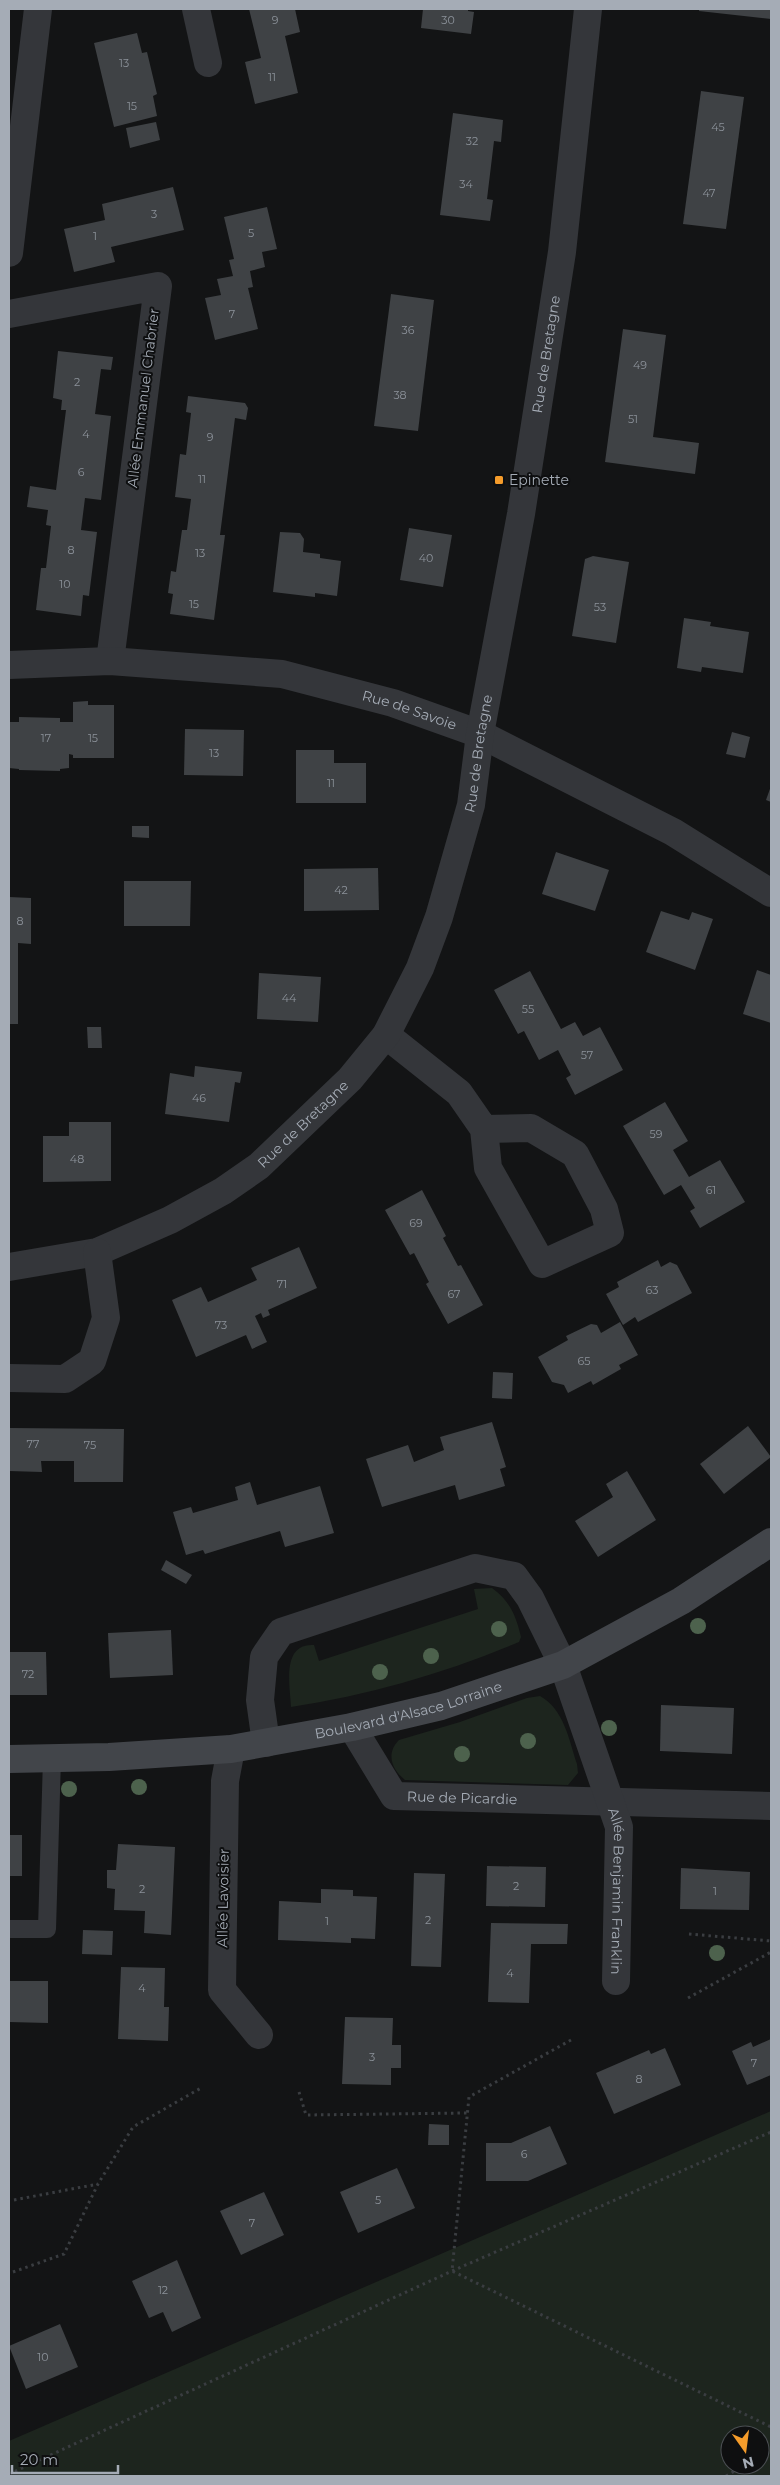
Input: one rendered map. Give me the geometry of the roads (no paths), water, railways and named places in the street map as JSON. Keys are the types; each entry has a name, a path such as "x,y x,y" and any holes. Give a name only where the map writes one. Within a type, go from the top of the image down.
{"main road":[{"name":"Boulevard d'Alsace Lorraine","path":"9,1759 109,1758 231,1749 352,1727 441,1706 563,1665 681,1601 771,1542"}],"street":[{"path":"9,252 17,114 38,9"},
{"path":"196,9 208,63"},
{"name":"Rue de Bretagne","path":"9,1267 97,1252 170,1220 222,1191 259,1166 350,1079 386,1035 420,968 439,917 471,805 480,734 521,514 562,252 588,9"},
{"name":"Allée Emmanuel Chabrier","path":"9,314 158,286 110,661"},
{"name":"Rue de Savoie","path":"9,665 110,661 282,674 393,703 480,734 673,832 771,894"},
{"path":"386,1035 459,1093 484,1129 488,1168 542,1264 610,1233 604,1209 575,1154 531,1128 484,1129"},
{"path":"9,1378 65,1379 92,1361 106,1318 97,1252"},
{"path":"266,1744 260,1700 264,1657 281,1632 475,1568 514,1576 530,1598 563,1665 610,1801"},
{"name":"Rue de Picardie","path":"352,1727 394,1796 771,1806"},
{"name":"Allée Lavoisier","path":"231,1749 225,1781 222,1990 259,2035"},
{"name":"Allée Benjamin Franklin","path":"610,1801 618,1827 616,1981"}],"lane":[{"path":"9,1929 47,1930 52,1758"}],"place":[{"name":"Epinette","path":"499,480"}]}
